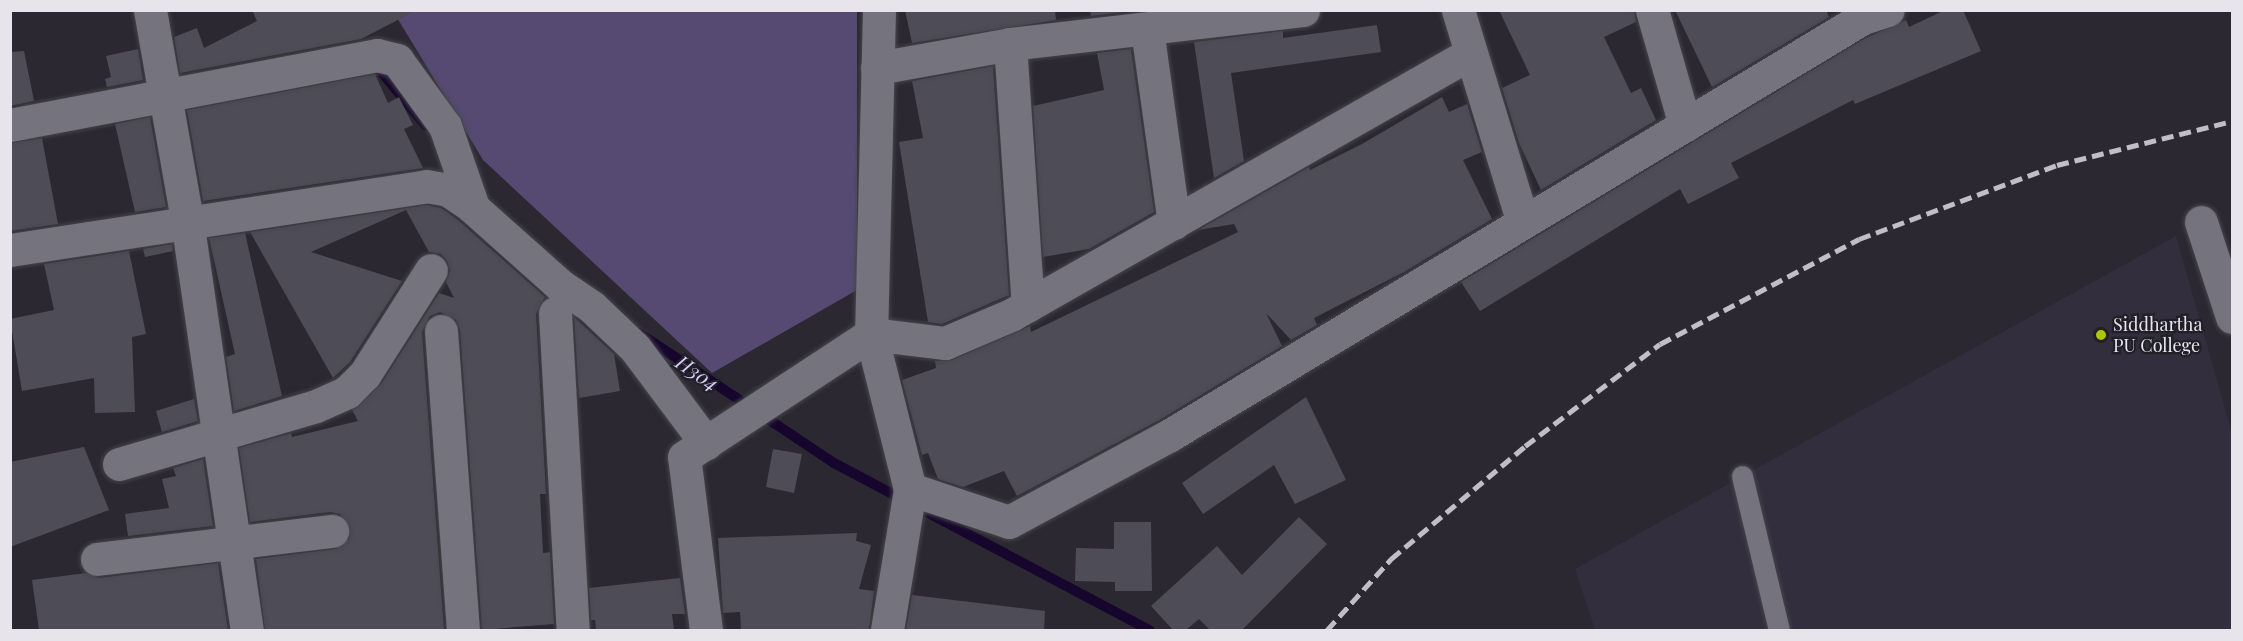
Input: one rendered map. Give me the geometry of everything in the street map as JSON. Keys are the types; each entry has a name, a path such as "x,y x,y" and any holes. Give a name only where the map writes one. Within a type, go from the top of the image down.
{"street":[{"path":"150,10 187,220 247,630"},
{"path":"879,10 871,334 908,500 887,630"},
{"path":"878,68 1010,44 1303,10"},
{"path":"1458,10 1523,222"},
{"path":"1653,10 1686,125"},
{"path":"908,500 1009,522 1170,435 1870,13"},
{"path":"1147,28 1174,223"},
{"path":"1010,44 1028,305"},
{"path":"706,630 684,457 871,334 945,343 1028,305 1471,53"},
{"path":"10,125 364,58 397,60 447,135 469,199"},
{"path":"10,250 187,220 426,186 447,190 469,199 561,286 592,306 635,348 706,443"},
{"path":"2201,222 2232,317"},
{"path":"120,464 316,406 347,392 365,374 431,270"},
{"path":"555,313 573,630"},
{"path":"441,331 463,630"},
{"path":"97,560 332,531"}],"lane":[{"path":"1742,476 1779,630"}],"shaded area":[{"path":"393,11 857,11 857,290 712,373 483,160"},
{"name":"Siddhartha PU College","path":"2176,236 2232,433 2232,630 1595,630 1575,569"}],"building":[{"path":"252,10 417,10 361,39 180,73 174,37 197,28 204,48 257,21"},
{"path":"905,10 1055,10 1056,20 912,43"},
{"path":"1090,10 1131,10 1131,11 1091,16"},
{"path":"1499,10 1634,10 1636,22 1604,37 1631,93 1641,88 1656,120 1541,190 1519,143 1502,88 1530,75"},
{"path":"1675,10 1826,10 1829,17 1712,87"},
{"path":"1945,10 1963,10 1981,51 1855,104 1853,100 1731,163 1739,178 1688,204 1680,189 1480,311 1461,282 1864,39 1906,20 1909,27"},
{"path":"1377,25 1381,52 1231,73 1244,161 1214,178 1194,42 1283,31 1283,38"},
{"path":"138,49 143,80 107,87 105,79 111,77 106,56"},
{"path":"1131,49 1154,212 1089,249 1043,257 1033,106 1104,90 1097,53"},
{"path":"24,51 34,101 10,106 10,52"},
{"path":"993,66 1009,295 942,324 928,322 899,142 923,138 912,81"},
{"path":"375,74 388,103 399,97 413,125 404,129 423,168 203,201 187,110"},
{"path":"1442,97 1449,112 1467,104 1482,152 1463,160 1492,219 1404,272 1314,318 1317,325 1291,340 1266,313 1282,346 1161,419 1017,496 1004,471 963,487 938,479 928,453 922,455 902,380 936,368 935,361 952,360 1030,326 1031,332 1238,232 1234,224 1198,230 1309,167 1310,170 1362,144"},
{"path":"150,117 166,207 135,212 115,124"},
{"path":"42,138 58,224 10,231 10,143"},
{"path":"426,205 441,208 458,220 545,297 536,314 546,494 540,494 543,553 550,552 554,624 482,630 460,330 456,320 440,312 430,316 422,332 444,630 265,630 256,559 335,549 349,539 350,528 340,514 330,512 250,522 239,448 291,433 292,437 358,421 352,410 381,384 439,293 454,298 446,282 450,271 447,261 441,254 429,252 406,210 311,252 402,281 350,362 333,378 250,232"},
{"path":"245,233 282,396 234,411 226,357 235,354 209,238"},
{"path":"172,244 173,251 145,257 143,249"},
{"path":"129,251 146,334 132,337 135,412 95,413 94,378 22,391 10,319 54,310 44,264"},
{"path":"574,317 614,354 620,391 579,398"},
{"path":"1306,397 1346,480 1295,504 1274,465 1203,514 1182,483"},
{"path":"194,399 198,421 162,432 156,411"},
{"path":"84,447 109,510 10,547 10,462"},
{"path":"773,449 802,454 794,493 766,487"},
{"path":"203,459 213,526 128,536 125,514 169,508 162,479 176,476 173,468"},
{"path":"1299,517 1327,544 1242,630 1210,630 1199,619 1186,630 1173,630 1151,606 1217,546 1242,575"},
{"path":"1114,522 1151,522 1152,591 1115,591 1115,582 1075,581 1076,548 1114,549"},
{"path":"857,533 856,541 871,545 859,589 874,591 869,630 741,630 740,612 723,613 718,538"},
{"path":"218,563 228,630 39,630 32,580 86,573 99,578"},
{"path":"680,578 685,614 672,614 674,630 596,630 595,620 591,620 589,588"},
{"path":"912,595 1045,611 1044,630 906,630"}],"waterway":[{"name":"H304","path":"375,64 426,126"},
{"name":"H304","path":"639,333 834,463 1150,630"}],"railway":[{"path":"1327,630 1391,559 1525,446 1660,344 1859,239 2057,165 2232,121"}],"place":[{"name":"Siddhartha PU College","path":"2101,335"}]}
